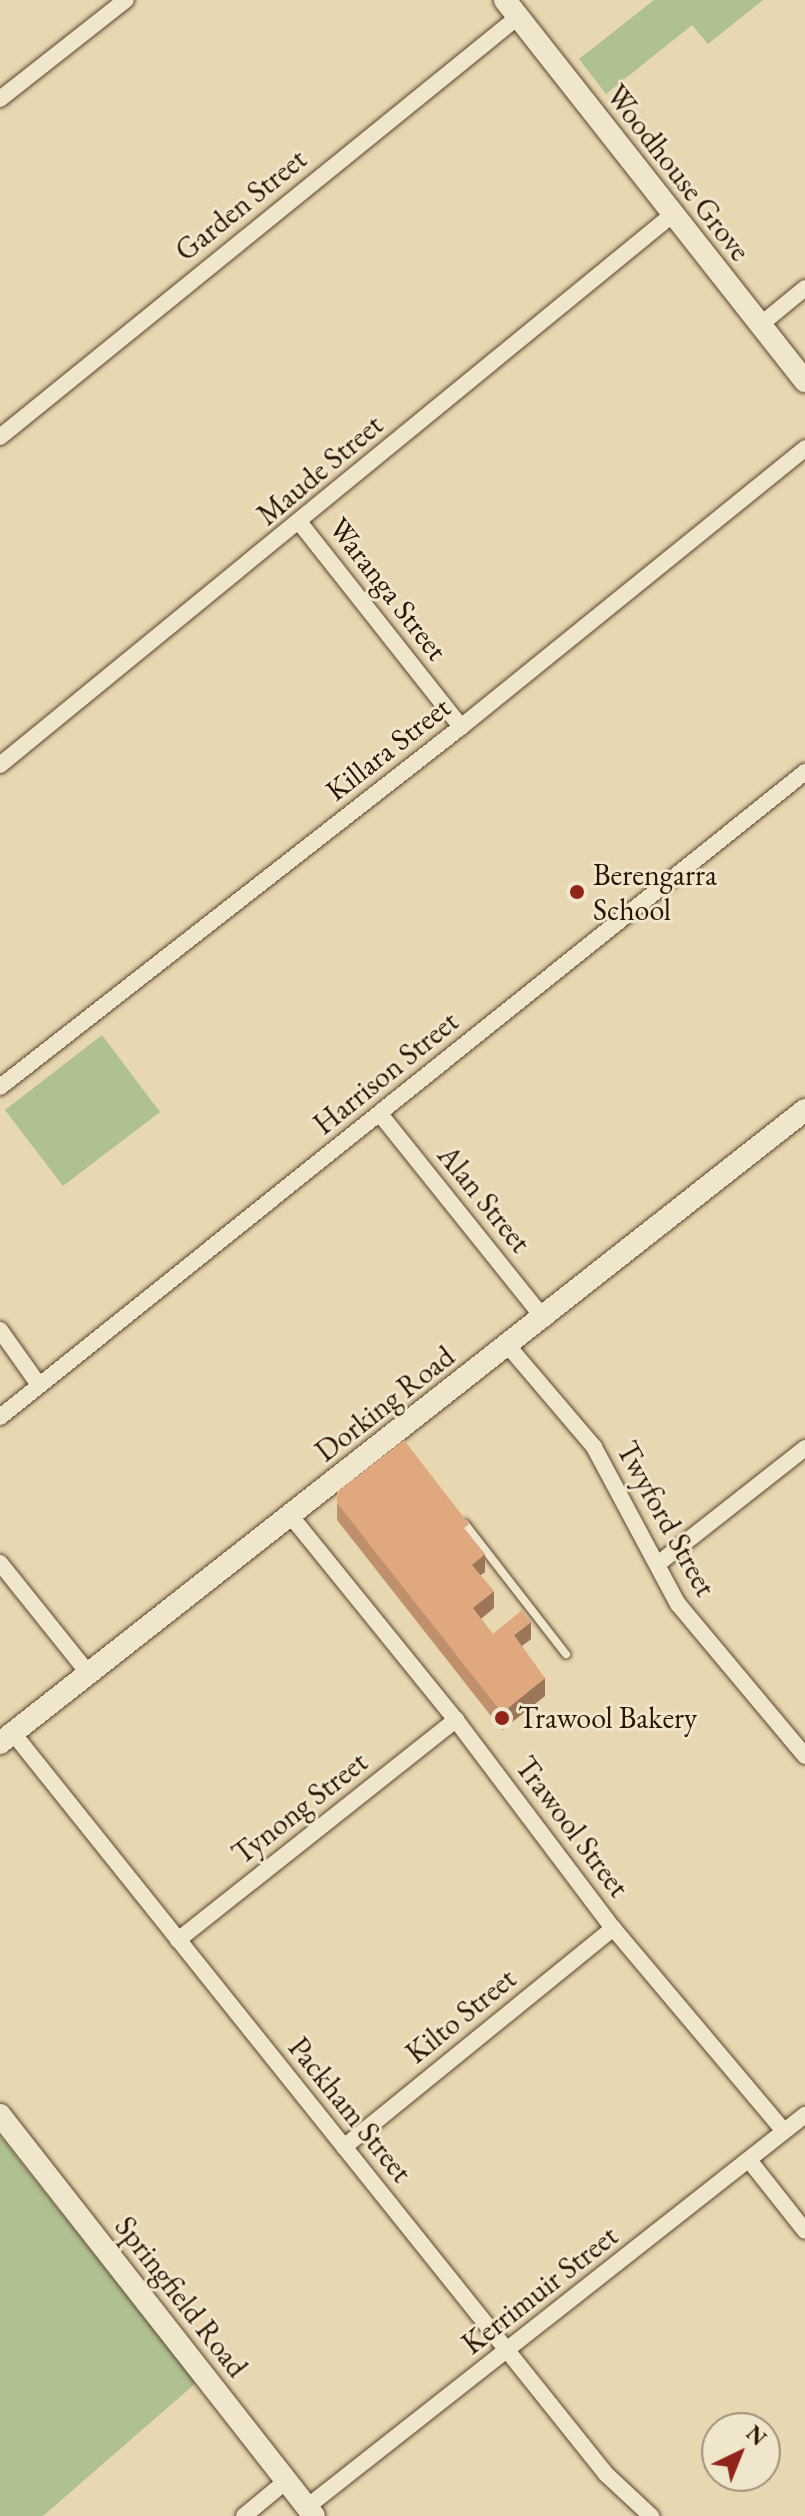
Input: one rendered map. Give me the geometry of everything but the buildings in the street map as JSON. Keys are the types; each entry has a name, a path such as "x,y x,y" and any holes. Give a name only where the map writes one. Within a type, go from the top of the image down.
{"street":[{"path":"0,99 126,0"},
{"name":"Woodhouse Grove","path":"512,9 805,381"},
{"name":"Garden Street","path":"0,437 512,9"},
{"name":"Maude Street","path":"0,765 300,523 672,215"},
{"path":"760,325 805,288"},
{"name":"Killara Street","path":"0,1087 461,727 805,448"},
{"name":"Waranga Street","path":"300,523 461,727"},
{"name":"Harrison Street","path":"0,1417 805,772"},
{"name":"Dorking Road","path":"7,1738 290,1515 400,1441 509,1347 805,1110"},
{"name":"Alan Street","path":"380,1114 544,1319"},
{"path":"0,1330 39,1385"},
{"name":"Twyford Street","path":"509,1347 594,1447 659,1563 678,1604 805,1756"},
{"path":"659,1563 805,1448"},
{"name":"Trawool Street","path":"290,1515 456,1720 613,1928 784,2131"},
{"path":"0,1563 89,1674"},
{"name":"Tynong Street","path":"178,1940 456,1720"},
{"name":"Packham Street","path":"7,1738 178,1940 606,2474 651,2516"},
{"name":"Kilto Street","path":"344,2147 613,1928"},
{"name":"Springfield Road","path":"0,2115 311,2512"},
{"name":"Kerrimuir Street","path":"311,2512 805,2115"},
{"path":"749,2160 805,2231"},
{"path":"244,2516 286,2481"}],"lane":[{"path":"461,1520 566,1654"}],"green space":[{"path":"654,0 763,0 708,44 692,25 606,94 579,59"},
{"path":"102,1035 160,1112 63,1186 5,1110"},
{"path":"0,2136 196,2383 43,2516 0,2516"}],"place":[{"name":"Berengarra School","path":"577,892"},
{"name":"Trawool Bakery","path":"502,1718"}]}
